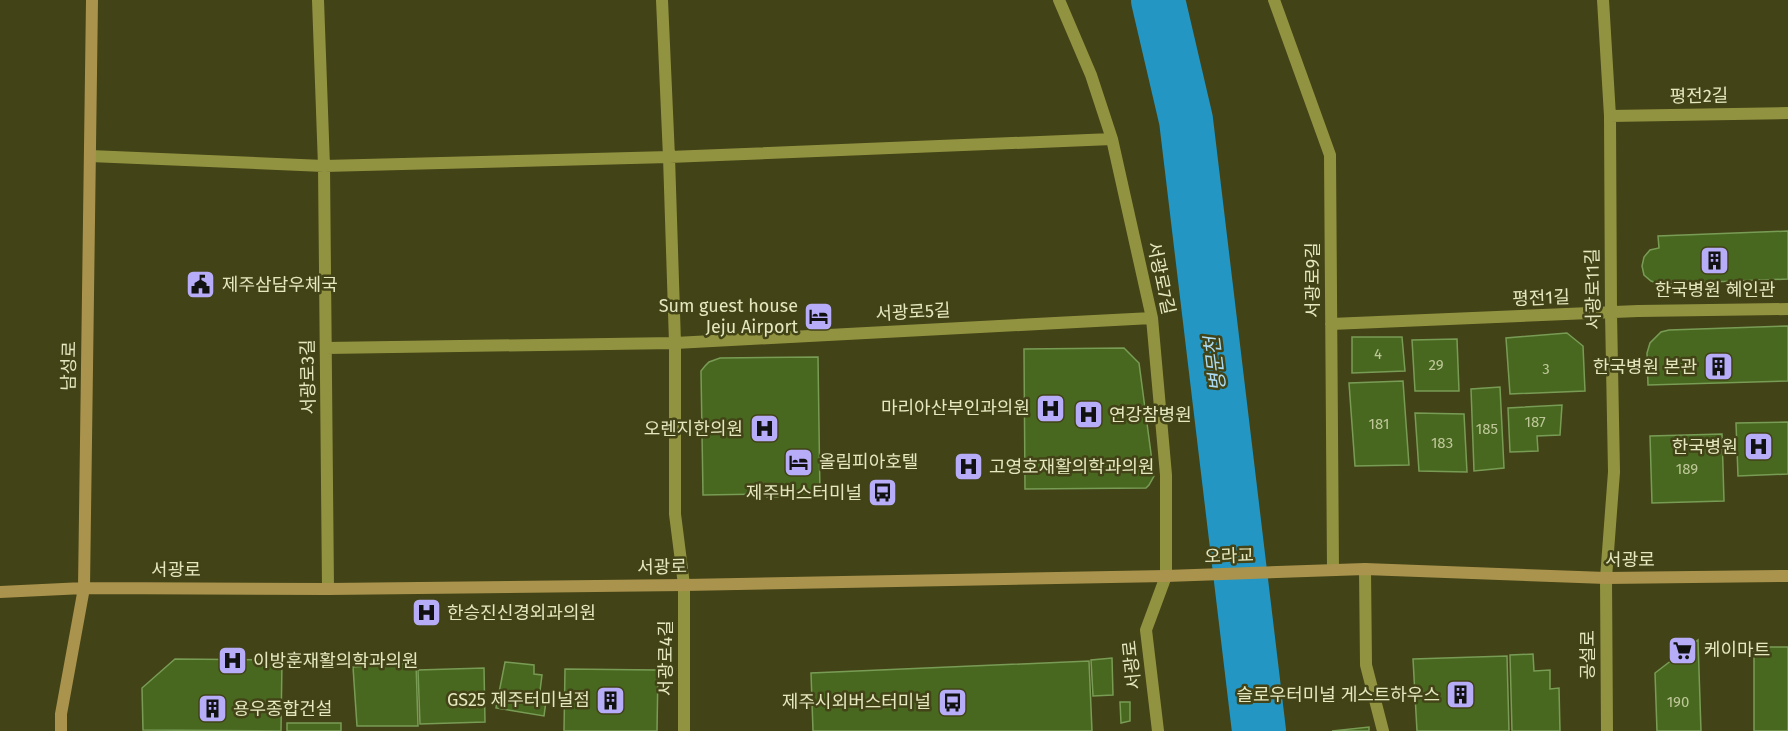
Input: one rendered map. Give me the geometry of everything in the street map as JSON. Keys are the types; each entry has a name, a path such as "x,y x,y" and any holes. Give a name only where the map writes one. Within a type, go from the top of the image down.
{"main road":[{"name":"남성로","path":"61,731 61,714 84,588 92,0"},
{"name":"서광로","path":"1293,572 1365,569 1606,578 1788,576"},
{"name":"오라교","path":"1166,576 1293,572"},
{"name":"서광로","path":"0,592 84,588 328,589 1166,576"}],"street":[{"name":"서광로3길","path":"318,0 324,166 328,589"},
{"path":"662,0 675,343 675,514 684,585"},
{"name":"서광로7길","path":"1059,0 1091,75 1112,139 1152,318 1166,475 1166,576"},
{"name":"서광로9길","path":"1274,0 1330,155 1333,570"},
{"name":"서광로11길","path":"1603,0 1610,116 1614,472 1606,578"},
{"name":"평전2길","path":"1610,116 1788,113"},
{"path":"90,156 324,166 669,157 1112,139"},
{"name":"평전1길","path":"1331,324 1611,313 1788,309"},
{"name":"서광로5길","path":"326,348 675,343 1152,318"},
{"path":"1365,569 1366,665 1383,731"},
{"name":"서광로","path":"1158,731 1146,630 1166,576"},
{"name":"공설로","path":"1606,578 1607,731"},
{"name":"서광로4길","path":"684,585 684,731"}],"building":[{"name":"한국병원 혜인관","path":"1788,231 1788,279 1660,284 1644,275 1642,266 1644,257 1650,250 1659,248 1658,236"},
{"name":"한국병원 본관","path":"1788,326 1788,381 1648,385 1647,353 1650,343 1661,332"},
{"path":"1567,333 1583,346 1585,391 1510,394 1506,338"},
{"path":"1352,337 1402,337 1405,371 1352,373"},
{"path":"1457,339 1459,391 1415,391 1412,340"},
{"path":"1124,348 1139,363 1154,476 1149,485 1146,488 1025,489 1024,349"},
{"path":"818,357 820,496 703,495 701,371 705,366 720,358"},
{"path":"1403,381 1409,465 1355,466 1349,383"},
{"path":"1500,387 1504,468 1474,471 1471,389"},
{"path":"1562,405 1560,435 1537,436 1538,451 1510,452 1508,408"},
{"path":"1415,413 1464,414 1467,472 1419,471"},
{"path":"1788,422 1788,474 1738,476 1736,423"},
{"path":"1722,434 1724,501 1652,503 1650,436"},
{"path":"1698,640 1701,731 1657,731 1655,673"},
{"path":"1754,647 1788,647 1788,731 1754,731"},
{"path":"1533,654 1534,671 1550,670 1550,689 1559,688 1560,731 1512,731 1510,655"},
{"name":"슬로우터미널 게스트하우스","path":"1507,656 1509,731 1417,731 1413,659"},
{"path":"1112,658 1113,695 1093,696 1091,660"},
{"name":"용우종합건설","path":"175,659 282,660 281,731 143,730 142,688"},
{"name":"제주시외버스터미널","path":"1089,661 1092,731 813,731 811,673"},
{"path":"505,662 534,665 534,674 542,675 539,699 546,701 544,716 496,708"},
{"path":"416,663 418,726 357,726 353,667"},
{"path":"484,668 485,722 420,724 418,670"},
{"name":"GS25 제주터미널점","path":"565,669 658,670 657,731 564,731"},
{"path":"1120,702 1130,702 1130,721 1121,723"},
{"path":"287,723 341,723 341,731 287,731"},
{"path":"1369,727 1369,731 1332,731"}],"waterway":[{"name":"병문천","path":"1158,0 1186,120 1259,731"}],"place":[{"name":"한국병원 혜인관","path":"1715,261"},
{"name":"제주삼담우체국","path":"201,285"},
{"name":"Sum guest house Jeju Airport","path":"819,316"},
{"name":"한국병원 본관","path":"1718,367"},
{"name":"마리아산부인과의원","path":"1051,408"},
{"name":"연강참병원","path":"1088,415"},
{"name":"오렌지한의원","path":"764,429"},
{"name":"한국병원","path":"1759,447"},
{"name":"올림피아호텔","path":"798,462"},
{"name":"고영호재활의학과의원","path":"968,467"},
{"name":"제주버스터미널","path":"883,493"},
{"name":"한승진신경외과의원","path":"426,613"},
{"name":"케이마트","path":"1683,650"},
{"name":"이방훈재활의학과의원","path":"232,661"},
{"name":"슬로우터미널 게스트하우스","path":"1461,695"},
{"name":"GS25 제주터미널점","path":"611,700"},
{"name":"제주시외버스터미널","path":"952,702"},
{"name":"용우종합건설","path":"212,709"}]}
